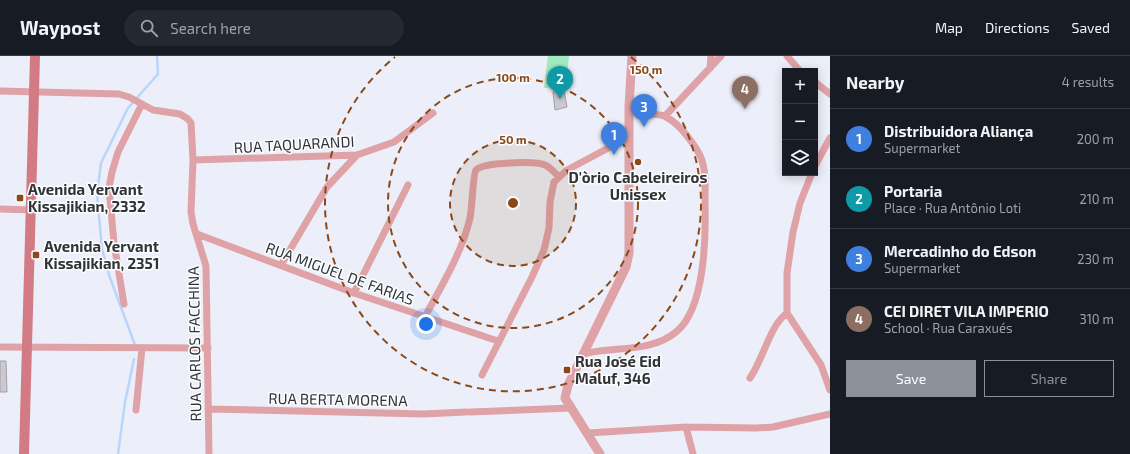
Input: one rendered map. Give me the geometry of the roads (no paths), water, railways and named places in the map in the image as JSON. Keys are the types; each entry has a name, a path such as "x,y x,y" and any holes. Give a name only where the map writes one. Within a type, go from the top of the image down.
{"main road":[{"path":"24,454 26,348 32,210 35,56"}],"street":[{"path":"600,454 571,408 566,398 566,390 626,267 629,253 628,106 632,56"},
{"path":"710,56 710,68"},
{"path":"665,116 721,56"},
{"path":"786,56 797,68"},
{"path":"818,84 830,94"},
{"path":"0,91 119,94 140,103 118,152 109,188 114,243 124,304"},
{"name":"RUA CARLOS FACCHINA","path":"140,103 153,110 180,114 188,119 191,124 193,160 191,212 206,266 209,454"},
{"path":"583,354 595,351 644,346 661,342 678,331 692,309 704,262 706,236 705,176 703,162 697,150 673,122 665,116 651,114 628,106"},
{"name":"RUA TAQUARANDI","path":"193,160 357,155 394,142 434,113"},
{"path":"482,375 532,277 544,250 549,228 550,202 556,179 567,170 629,137"},
{"path":"818,160 830,138"},
{"path":"281,265 327,188 357,155"},
{"path":"425,317 464,239 470,219 474,197 474,173 476,170 484,166 498,164 539,163 551,169 556,179"},
{"path":"811,176 800,203 793,232 786,273 787,313 821,365 830,390"},
{"path":"354,293 408,185"},
{"path":"0,209 32,210"},
{"name":"RUA MIGUEL DE FARIAS","path":"197,234 354,293 498,341"},
{"path":"750,378 758,367 779,320 787,313"},
{"path":"0,347 208,348"},
{"path":"136,410 142,348"},
{"name":"RUA BERTA MORENA","path":"208,410 424,414 571,408"},
{"path":"588,433 686,428 772,427 830,414"},
{"path":"686,428 693,454"}],"waterway":[{"path":"135,345 109,275 102,249 97,194 101,163 128,108 158,74 157,56"},
{"path":"118,454 125,402 134,359"}],"place":[{"name":"Portaria","path":"560,99"},
{"name":"CEI DIRET VILA IMPERIO","path":"745,109"},
{"name":"Mercadinho do Edson","path":"644,127"},
{"name":"Distribuidora Aliança","path":"614,155"},
{"name":"D'òrio Cabeleireiros Unissex","path":"638,162"},
{"name":"Avenida Yervant Kissajikian, 2332","path":"20,198"},
{"name":"Avenida Yervant Kissajikian, 2351","path":"36,255"},
{"name":"Rua José Eid Maluf, 346","path":"567,370"}]}
